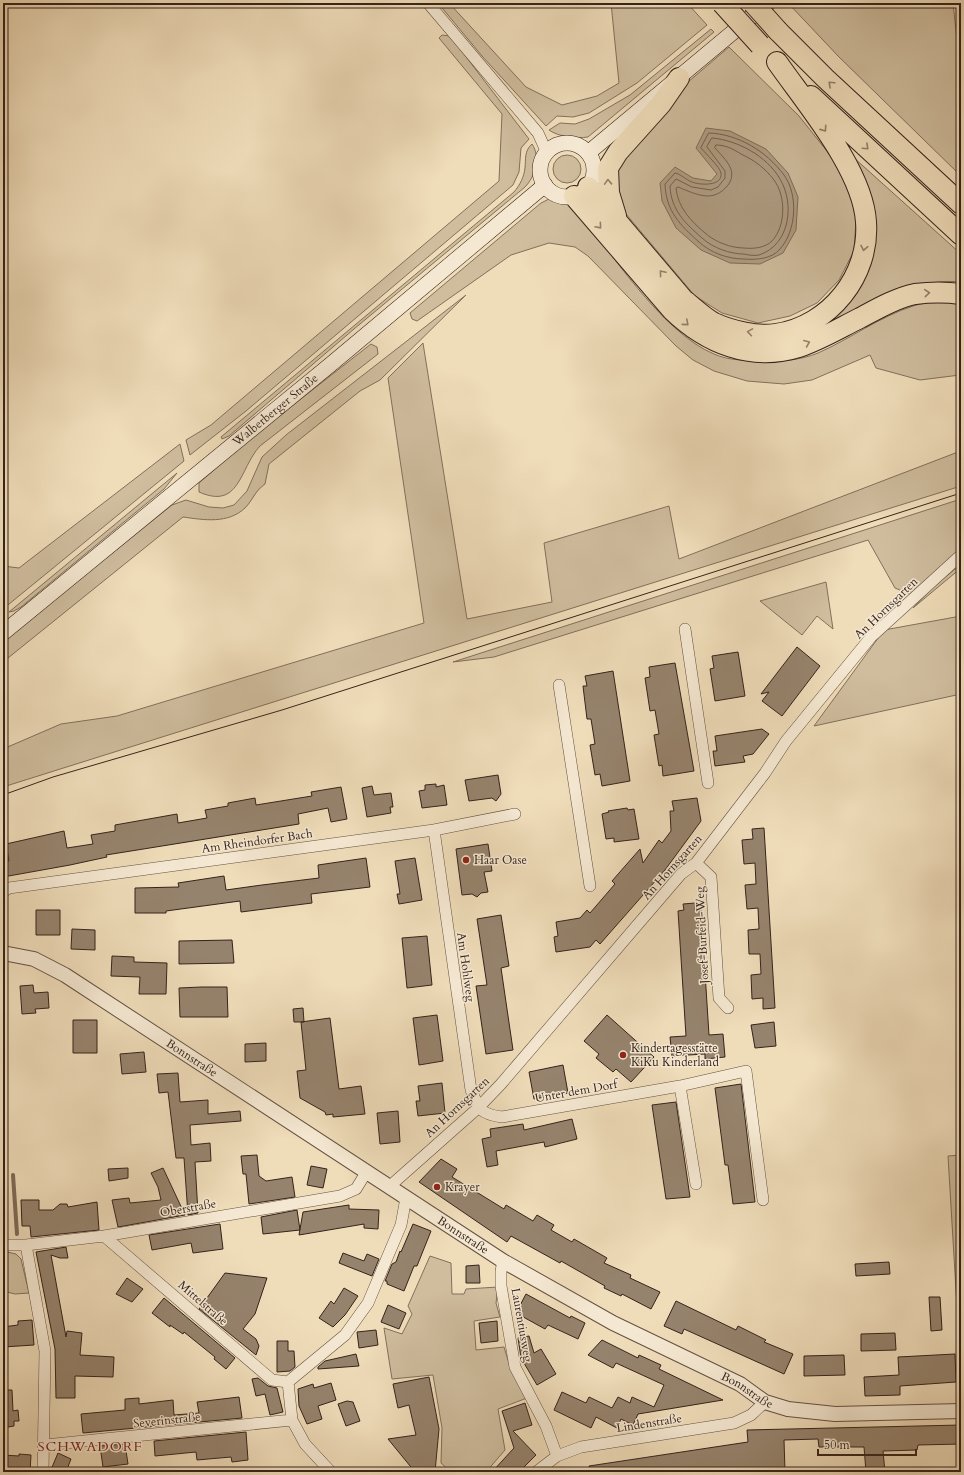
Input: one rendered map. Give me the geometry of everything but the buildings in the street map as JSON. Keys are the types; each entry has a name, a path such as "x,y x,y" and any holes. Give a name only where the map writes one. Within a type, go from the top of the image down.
{"highway":[{"path":"722,3 760,45 812,96 961,235"},
{"path":"752,3 825,78 961,204"},
{"path":"581,192 617,219 684,299 698,312 714,322 735,330 758,334 776,334 797,328 814,320 833,306 849,288 860,267 866,245 866,221 861,192 849,167 832,140 777,62"},
{"path":"617,219 609,193 608,168 618,152 661,104 679,78"},
{"path":"581,192 672,310 688,326 708,338 731,347 754,352 778,352 800,346 887,304 914,294 941,292 961,294"}],"main road":[{"path":"588,153 768,3"},
{"path":"570,143 580,146 588,153 593,162 594,173 581,192 561,196 552,192 545,185 540,169 547,153 561,144 570,143"},
{"name":"Walberberger Straße","path":"3,633 545,185"}],"street":[{"path":"428,3 538,133 547,153"},
{"name":"An Hornsgarten","path":"390,1186 478,1108 500,1084 682,874 696,863 765,773 786,741 871,637 961,555"},
{"path":"685,629 708,783"},
{"path":"559,685 590,886"},
{"name":"Am Rheindorfer Bach","path":"3,892 9,888 434,830 515,814"},
{"name":"Am Hohlweg","path":"434,830 471,1090 478,1108"},
{"name":"Josef-Burfeid-Weg","path":"696,863 711,877 718,998 728,1008"},
{"name":"Bonnstraße","path":"3,953 34,959 65,975 503,1261 613,1323 740,1384 765,1402 788,1409 835,1414 961,1411"},
{"name":"Unter dem Dorf","path":"478,1108 488,1115 502,1117 680,1086 746,1071 763,1200"},
{"path":"680,1086 696,1184"},
{"name":"Oberstraße","path":"3,1245 26,1245 104,1236 340,1196 356,1189 367,1171"},
{"path":"331,1472 305,1444 292,1420 288,1382 345,1335 368,1304 401,1225 406,1198"},
{"name":"Mittelstraße","path":"104,1236 272,1380 288,1382"},
{"path":"26,1245 46,1352 45,1445 43,1472"},
{"name":"Laurentiusweg","path":"503,1261 501,1286 515,1367 546,1426 558,1456"},
{"name":"Lindenstraße","path":"536,1472 558,1456 581,1447 734,1424 751,1415 765,1402"},
{"name":"Severinstraße","path":"45,1445 292,1420"}],"shaded area":[{"path":"438,3 449,3 526,87 562,105 597,96 619,83 611,3 687,3 707,25 637,83 589,113 573,117 557,116 546,126 482,56"},
{"path":"788,3 953,3 961,76 961,176 839,57"},
{"path":"711,29 714,32 588,137 568,137 549,130 560,123 575,124 589,119 630,95"},
{"path":"442,35 450,36 529,139 521,148 519,172 513,185 246,411 190,455 186,440 211,425 499,181 502,114 439,38"},
{"path":"729,47 799,116 834,160 850,190 856,219 854,251 839,280 817,303 790,316 758,323 722,313 695,296 626,214 616,197 618,163 674,94"},
{"path":"532,144 535,149 536,167 532,178 525,187 354,329 229,436 222,439 221,437 514,192 523,178 527,152"},
{"path":"567,155 577,159 581,169 577,179 567,183 557,179 553,169 557,159"},
{"path":"853,157 961,254 961,282 948,281 922,285 909,289 872,305 825,330 804,339 778,345 754,346 733,342 714,334 696,323 663,291 597,211 600,207 683,309 709,327 737,337 775,338 802,332 833,313 855,291 869,259 875,225 870,195"},
{"path":"551,198 571,201 636,286 675,328 694,343 714,354 726,358 738,360 783,361 805,357 818,353 888,316 913,306 931,302 961,300 961,486 3,787 3,749 61,724 117,716 424,623 388,378 423,343 467,619 552,602 544,543 669,506 679,559 958,452 960,375 920,380 876,368 870,355 812,380 784,384 747,381 714,371 693,360 676,346 588,256 575,247 549,243 511,255 417,321 412,319 410,313 541,203"},
{"path":"466,295 380,380 360,391 269,464 265,484 258,490 245,508 231,517 223,519 207,520 183,517 3,662 3,641 172,505 186,500 209,507 223,508 234,505 247,491 262,457 286,435"},
{"path":"371,344 377,347 378,354 260,446 253,455 237,484 231,491 223,496 213,496 199,492 199,483 251,438"},
{"path":"180,444 184,461 3,609 3,566 19,568"},
{"path":"177,473 164,489 21,607 9,612"},
{"path":"961,499 961,552 912,595 895,588 868,540 494,657 453,662"},
{"path":"961,564 961,568 913,608 930,590"},
{"path":"826,582 833,629 817,616 802,635 760,601"},
{"path":"961,616 961,694 814,726 884,630"},
{"path":"961,1155 961,1306 957,1307 948,1156"},
{"path":"3,1251 16,1254 21,1259 29,1293 15,1294 3,1291"},
{"path":"430,1256 451,1263 452,1294 464,1294 466,1289 498,1287 496,1303 500,1317 474,1321 476,1350 504,1347 511,1370 527,1398 498,1409 505,1450 486,1472 451,1472 441,1463 442,1428 433,1375 392,1379 384,1328 402,1334 412,1314 408,1306"}],"water":[{"path":"706,128 730,131 766,149 788,173 798,197 796,230 783,253 760,264 730,263 701,250 676,228 662,201 660,183 675,167 693,178 711,181 717,174 696,148"}],"waterway":[{"path":"13,1175 17,1234"}],"tram line":[{"path":"3,795 53,777 282,710 961,493"}],"place":[{"name":"Haar Oase","path":"466,860"},
{"name":"Kindertagesstätte KiKu Kinderland","path":"623,1055"},
{"name":"Krayer","path":"437,1187"}],"district":[{"name":"SCHWADORF","path":"90,1446"}]}
